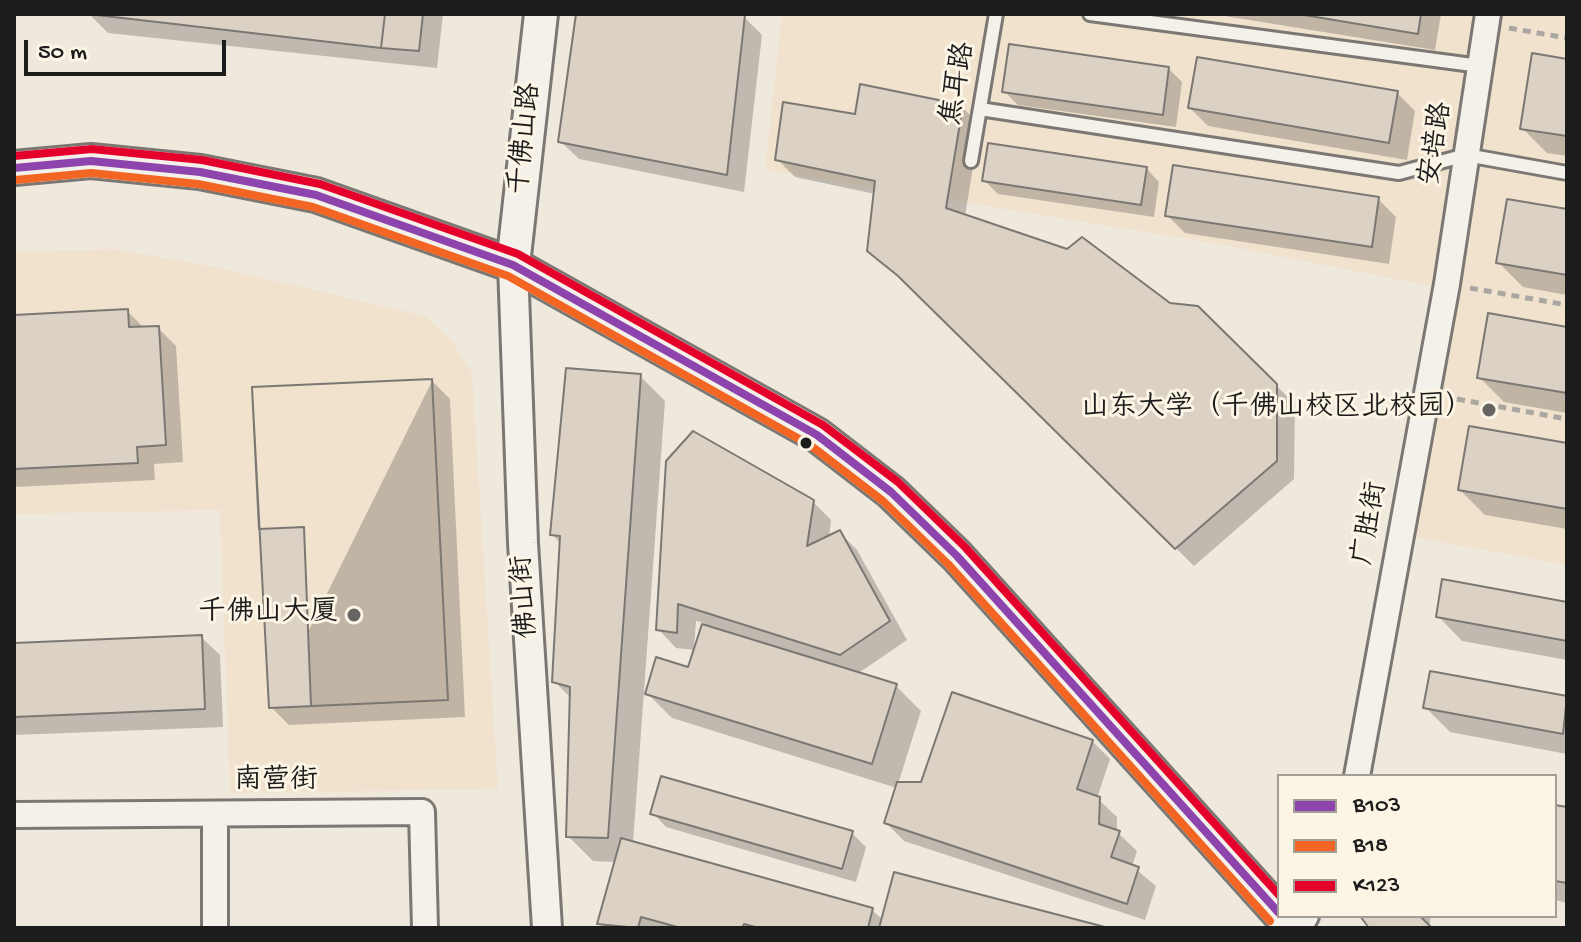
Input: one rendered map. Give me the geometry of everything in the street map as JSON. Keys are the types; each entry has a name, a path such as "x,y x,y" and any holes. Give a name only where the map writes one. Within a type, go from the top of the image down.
{"main road":[{"name":"千佛山路","path":"513,265 541,14"},
{"path":"14,168 91,161 200,172 316,195 513,265 817,435 891,492 957,556 1078,686 1277,911"}],"street":[{"name":"安培路","path":"1447,284 1487,19"},
{"name":"佛山街","path":"513,265 523,543 547,928"},
{"name":"广胜街","path":"1357,774 1447,284"},
{"name":"南营街","path":"14,815 422,812 425,928"},
{"path":"215,814 215,928"}],"lane":[{"name":"焦耳路","path":"971,161 996,14"},
{"path":"1090,14 1480,66"},
{"path":"980,109 1399,173 1466,155 1567,173"}],"path":[{"path":"1487,19 1567,38"},
{"path":"1447,284 1567,305"},
{"path":"1457,399 1567,419"}],"shaded area":[{"name":"山东大学（千佛山校区北校园）","path":"782,14 1567,14 1567,565 1390,533 1431,286 1213,243 765,170"},
{"path":"114,249 220,268 425,316 452,341 472,373 498,789 230,793 220,510 14,514 14,252"}],"building":[{"path":"88,14 385,14 381,48"},
{"path":"385,14 423,14 419,51 381,48"},
{"path":"576,14 745,15 727,175 558,142"},
{"path":"1298,14 1421,14 1418,34"},
{"path":"1009,44 1169,67 1163,115 1002,92"},
{"path":"1532,53 1567,59 1567,136 1520,129"},
{"path":"1197,57 1398,91 1389,143 1188,108"},
{"path":"860,84 963,105 946,208 1067,249 1082,237 1170,303 1198,306 1277,384 1277,461 1175,549 898,276 867,251 875,181 775,160 783,102 855,114"},
{"path":"988,143 1147,167 1141,205 982,181"},
{"path":"1173,165 1379,197 1372,247 1165,216"},
{"path":"1507,199 1567,209 1567,275 1496,263"},
{"path":"128,309 129,327 159,326 166,445 137,447 138,463 14,469 14,315"},
{"path":"1488,313 1567,327 1567,393 1477,378"},
{"path":"566,368 641,374 608,838 566,837 570,687 552,682 560,536 550,535"},
{"name":"千佛山大厦","path":"432,379 448,700 311,706 304,527 259,529 252,387"},
{"name":"千佛山大厦","path":"432,379 448,700 269,708 252,387"},
{"path":"1469,426 1567,443 1567,509 1458,490"},
{"path":"693,431 814,500 807,546 840,530 890,621 840,655 678,604 677,633 656,630 666,461"},
{"path":"1442,579 1567,602 1567,641 1436,617"},
{"path":"702,624 897,684 872,764 645,694 656,657 688,667"},
{"path":"202,635 205,709 14,717 14,643"},
{"path":"1430,671 1567,696 1563,734 1423,708"},
{"path":"952,692 1093,740 1077,789 1100,797 1099,824 1120,831 1111,857 1139,867 1127,904 884,823 897,782 921,782"},
{"path":"661,776 853,831 842,869 650,814"},
{"path":"1557,805 1567,807 1567,883 1557,881"},
{"path":"621,838 873,908 868,928 759,928 744,924 742,928 681,928 641,917 638,928 597,924"},
{"path":"894,872 1105,927 1105,928 879,928"},
{"path":"1362,918 1422,918 1432,928 1369,928"}],"transit line":[{"name":"K123","path":"14,156 92,149 202,160 320,184 518,254 823,425 898,482 965,547 1277,893"},
{"name":"B103","path":"14,168 91,161 200,172 316,195 513,265 817,435 891,492 957,556 1277,911"},
{"name":"B18","path":"15,180 91,173 198,184 313,207 508,276 810,445 883,501 948,564 1270,921"}],"place":[{"name":"山东大学（千佛山校区北校园）","path":"1489,410"},
{"name":"千佛山大厦","path":"354,615"}]}
